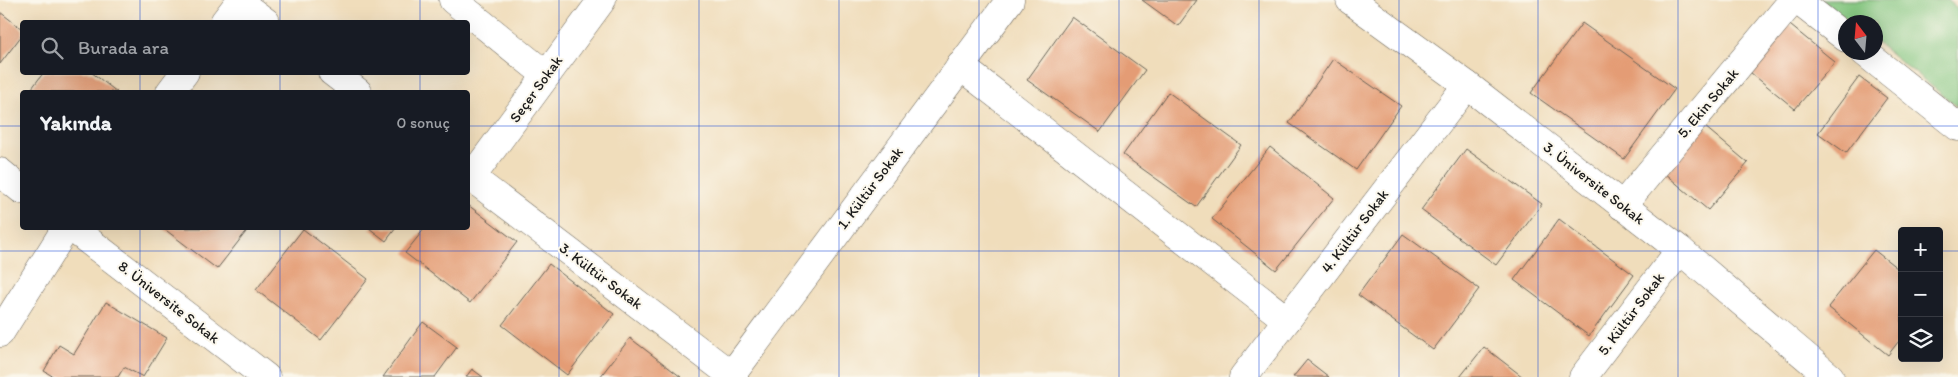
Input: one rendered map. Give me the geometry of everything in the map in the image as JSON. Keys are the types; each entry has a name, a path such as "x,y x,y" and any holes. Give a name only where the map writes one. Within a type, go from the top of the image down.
{"street":[{"path":"453,0 546,76"},
{"name":"Seçer Sokak","path":"470,176 602,0"},
{"name":"1. Kültür Sokak","path":"732,376 1010,0"},
{"path":"1795,0 1838,32"},
{"name":"5. Ekin Sokak","path":"1622,206 1795,0"},
{"name":"3. Üniversite Sokak","path":"1365,4 1680,250 1830,377"},
{"path":"235,8 262,20"},
{"path":"1874,60 1958,127"},
{"path":"960,66 1287,320"},
{"path":"172,90 183,75"},
{"path":"336,75 355,90"},
{"name":"4. Kültür Sokak","path":"1244,377 1467,85"},
{"path":"0,172 20,188"},
{"name":"3. Kültür Sokak","path":"470,178 732,376"},
{"path":"0,333 65,230"},
{"name":"8. Üniversite Sokak","path":"75,230 266,377"},
{"name":"5. Kültür Sokak","path":"1583,377 1680,250"}],"green space":[{"path":"1822,0 1948,0 1958,9 1958,107 1883,48 1883,15 1842,15"}],"building":[{"path":"1142,0 1197,0 1178,26"},
{"path":"0,12 20,27 20,38 0,64"},
{"path":"1072,17 1145,70 1100,132 1027,80"},
{"path":"1785,21 1835,62 1795,109 1745,68"},
{"path":"1582,23 1675,89 1624,159 1531,93"},
{"path":"1333,59 1401,106 1356,170 1289,123"},
{"path":"42,75 95,75 114,90 30,90"},
{"path":"1859,77 1887,98 1846,153 1818,133"},
{"path":"1168,92 1241,145 1196,207 1123,155"},
{"path":"1698,121 1748,163 1708,210 1658,168"},
{"path":"1270,147 1334,198 1276,270 1212,219"},
{"path":"1466,149 1542,204 1496,265 1421,210"},
{"path":"470,207 517,242 470,303 405,253 423,230 470,230"},
{"path":"1559,219 1634,275 1589,336 1514,280"},
{"path":"166,230 247,230 217,269"},
{"path":"302,230 368,279 321,340 256,290"},
{"path":"372,230 394,230 386,241"},
{"path":"1403,234 1479,289 1433,350 1358,295"},
{"path":"1874,250 1898,269 1898,342 1888,355 1828,307"},
{"path":"549,264 614,314 567,375 502,325"},
{"path":"106,302 167,338 143,377 124,367 118,377 54,377 44,371 59,345 74,354"},
{"path":"423,322 457,347 435,377 383,377"},
{"path":"630,338 681,377 600,377"},
{"path":"1484,347 1523,377 1460,377"},
{"path":"1307,360 1329,377 1293,377"},
{"path":"472,369 483,377 466,377"}]}
